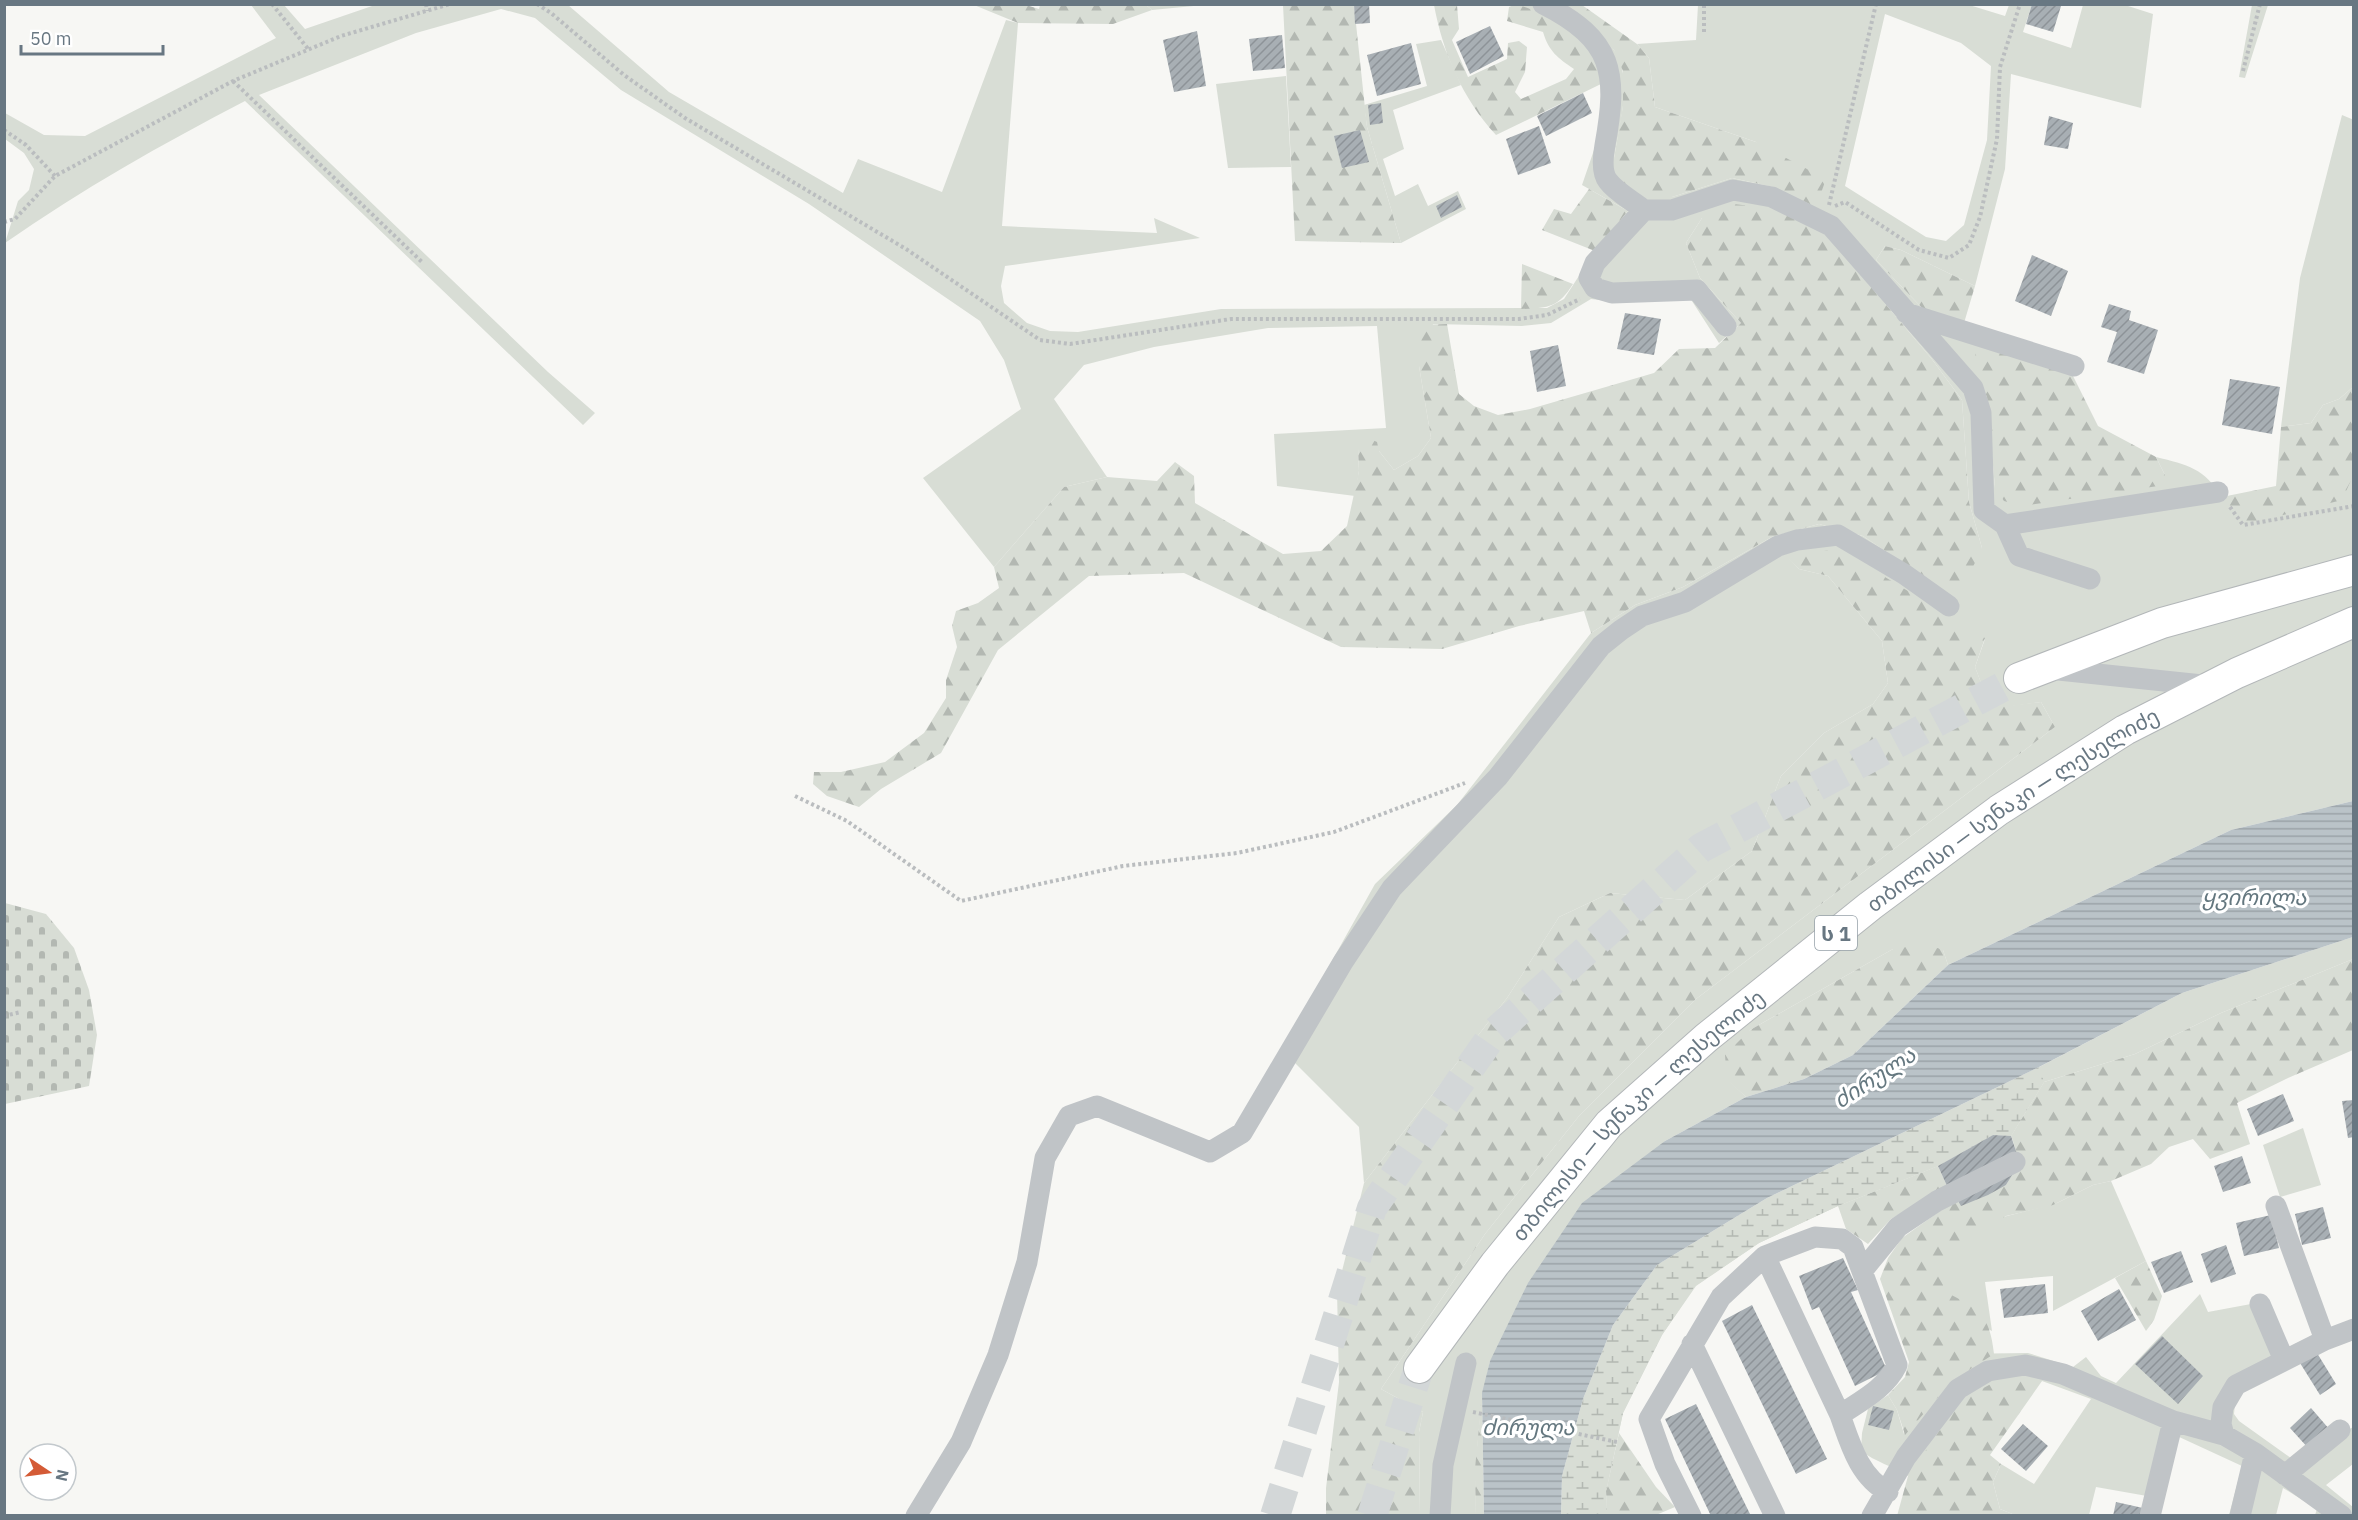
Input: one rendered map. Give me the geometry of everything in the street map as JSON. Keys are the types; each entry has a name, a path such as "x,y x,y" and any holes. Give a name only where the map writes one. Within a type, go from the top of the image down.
{"highway":[{"path":"2031,673 2162,623 2354,570"},
{"name":"თბილისი — სენაკი — ლესელიძე","path":"1419,1368 1495,1264 1609,1124 1706,1038 1870,906 1999,810 2125,730 2213,686 2354,622"}],"street":[{"path":"1543,4 1579,27 1596,46 1610,69 1612,102 1602,160 1607,181 1644,210 1672,210 1733,190 1772,197 1831,226 1973,388 1981,413 1984,510 2006,525 2019,556 2090,579"},
{"path":"1644,210 1595,263 1589,278 1595,288 1612,293 1697,290 1726,326"},
{"path":"1906,313 2074,366"},
{"path":"2006,525 2218,492"},
{"path":"916,1515 961,1442 998,1355 1027,1262 1045,1158 1069,1116 1096,1106 1210,1152 1242,1133 1343,962 1392,888 1498,777 1601,646 1642,616 1685,602 1778,546 1797,540 1838,536 1904,574 1949,606"},
{"path":"2031,673 2213,686"},
{"path":"1863,1270 1898,1227 1937,1201 2015,1162"},
{"path":"2276,1206 2325,1340"},
{"path":"1691,1515 1665,1464 1649,1419 1721,1297 1765,1256 1815,1237 1842,1239 1853,1247 1897,1365 1890,1380 1881,1388 1840,1415"},
{"path":"1765,1256 1840,1415 1855,1457 1875,1485 1888,1491"},
{"path":"2260,1304 2284,1360"},
{"path":"2224,1435 2221,1424 2223,1407 2228,1394 2236,1385 2325,1340 2354,1329"},
{"path":"1692,1344 1775,1515"},
{"path":"1440,1515 1443,1465 1466,1363"},
{"path":"1872,1515 1906,1458 1958,1389 1989,1371 2025,1365 2063,1374 2173,1421 2224,1435 2255,1453 2330,1511"},
{"path":"2150,1515 2173,1421"},
{"path":"2285,1475 2340,1430"},
{"path":"2240,1515 2255,1453"}],"path":[{"path":"272,4 309,50"},
{"path":"426,4 427,11"},
{"path":"4,222 15,219 54,176 233,81 341,36 450,4"},
{"path":"537,4 551,13 624,75 685,118 906,249 1040,340 1070,344 1231,319 1403,317 1519,319 1547,315 1571,306 1595,288"},
{"path":"1704,4 1704,32"},
{"path":"1876,4 1828,209 1845,202 1919,250 1949,258 1969,245 1980,217 1997,139 2000,67 2020,4"},
{"path":"2243,71 2260,4"},
{"path":"233,81 423,263"},
{"path":"4,130 26,145 54,176"},
{"path":"2218,492 2243,525 2354,506"},
{"path":"795,796 847,821 961,901 1123,866 1238,853 1334,832 1458,784 1498,777"},
{"path":"4,1016 21,1012"},
{"path":"1455,1408 1617,1442"}],"green space":[{"path":"1516,4 1556,18 1577,34 1602,67 1601,84 1496,135 1473,106 1456,74 1443,40 1434,5 1457,5 1459,29 1452,40 1468,77 1507,59 1508,43 1519,41 1527,47 1525,72 1515,92 1521,99 1566,79 1574,69 1555,54 1548,45 1543,32 1507,21 1509,7"},
{"path":"1966,4 2005,16 2009,5 2032,4 2023,32 2071,48 2083,5 2125,5 2153,14 2141,108 2011,74 2005,169 1975,286 1901,250 1885,246 1876,260 1925,311 2076,360 1974,370 1987,397 1995,488 2165,475 2156,457 2194,469 2209,480 2222,497 2350,479 2353,476 2353,801 2231,830 1948,965 1943,950 1893,949 1750,1030 1727,1079 1746,1097 1665,1141 1490,1361 1478,1438 1476,1515 1420,1515 1419,1432 1423,1412 1381,1389 1485,1234 1579,1116 1696,999 2055,727 2041,702 1991,709 1975,667 1985,639 1786,556 1799,569 1828,576 1882,641 1888,683 1873,704 1824,733 1781,776 1752,851 1685,900 1610,893 1559,917 1507,998 1364,1183 1359,1127 1282,1050 1375,884 1457,805 1591,633 1635,605 1683,587 1772,537 1819,524 1863,536 1914,570 1982,548 1969,502 1962,400 1931,358 1823,230 1702,218 1686,243 1700,278 1741,323 1719,343 1690,298 1617,302 1591,299 1551,323 1522,326 1433,324 1419,366 1431,438 1418,456 1394,470 1379,451 1358,449 1359,471 1355,496 1277,486 1274,434 1386,428 1377,326 1268,328 1154,347 1084,365 1054,399 1107,477 1064,487 994,567 923,478 1021,409 1004,360 980,321 809,204 621,90 535,18 501,9 416,33 259,95 548,372 595,413 583,425 245,101 122,168 5,243 18,201 29,190 34,169 24,153 5,139 5,113 44,135 85,136 276,38 251,5 284,5 305,29 375,5 568,5 669,92 843,193 858,159 942,192 1006,20 1018,23 1002,226 1157,233 1154,218 1200,238 1005,266 1001,286 1004,303 1027,323 1050,331 1078,332 1221,309 1547,308 1564,299 1595,251 1628,211 1582,185 1595,147 1604,104 1601,84 1557,18 1516,5 1567,5 1598,32 1614,50 1620,61 1624,88 1614,158 1672,197 1732,178 1773,187 1756,142 1655,107 1649,58 1637,44 1696,40 1698,5","holes":["1885,14 1961,43 1991,66 1987,140 1964,225 1946,241 1926,237 1845,186"]},
{"path":"974,5 1026,5 1039,9 1040,5 1146,5 1152,10 1113,24 1018,23"},
{"path":"1146,5 1204,5 1152,10"},
{"path":"1283,5 1354,5 1367,127 1401,243 1295,241"},
{"path":"1567,5 1582,5 1637,44 1649,58 1655,107 1756,142 1826,179 1816,207 1773,187 1732,178 1672,197 1650,200 1619,179 1614,158 1623,106 1623,71 1614,50"},
{"path":"2252,5 2268,5 2245,78 2239,77"},
{"path":"1441,40 1461,85 1393,110 1404,149 1383,159 1395,196 1418,184 1428,206 1458,191 1466,209 1401,243 1367,127 1364,105 1427,86 1416,44"},
{"path":"1286,76 1291,167 1228,168 1216,84"},
{"path":"2342,115 2354,120 2353,387 2339,399 2323,405 2311,423 2281,427 2300,278"},
{"path":"1589,189 1628,211 1595,251 1542,230 1554,209 1571,214"},
{"path":"1725,203 1768,208 1823,230 1931,358 1962,400 1969,502 1982,548 1957,600 1863,536 1819,524 1772,537 1683,587 1635,605 1591,633 1584,611 1519,626 1442,649 1341,647 1184,573 1089,576 998,650 941,753 881,789 859,807 827,796 813,784 814,772 841,772 885,762 924,733 946,698 946,680 957,647 952,626 956,611 978,603 999,588 994,567 1064,487 1107,477 1157,481 1175,462 1194,476 1195,503 1283,554 1321,551 1347,526 1359,471 1358,449 1368,438 1377,442 1379,451 1394,470 1418,456 1431,438 1419,366 1418,325 1447,324 1459,394 1474,406 1498,415 1530,409 1654,373 1679,349 1715,348 1741,323 1700,278 1686,243 1702,218"},
{"path":"1885,246 1901,250 1975,286 1964,323 1925,311 1876,260"},
{"path":"1522,264 1573,284 1562,298 1552,305 1521,309"},
{"path":"1989,346 2072,374 2098,426 2156,457 2165,475 2158,486 2022,506 2004,501 1995,488 1987,397 1973,370 1976,351"},
{"path":"2353,387 2353,476 2342,500 2243,525 2222,497 2276,486 2281,427 2311,423 2323,405 2339,399"},
{"path":"1839,549 1985,638 1975,667 1991,708 2041,702 2055,727 1696,999 1579,1116 1485,1234 1381,1389 1423,1412 1419,1432 1420,1515 1326,1516 1326,1488 1339,1382 1337,1291 1364,1183 1507,998 1559,917 1610,893 1685,900 1752,851 1781,776 1824,733 1873,704 1888,683 1882,641 1828,576 1799,569 1785,556"},
{"path":"5,903 46,914 74,948 89,990 97,1035 89,1086 5,1104"},
{"path":"2353,937 2353,959 2221,1013 2135,1054 2044,1082 2011,1136 1993,1135 1938,1166 1838,1206 1759,1243 1696,1286 1662,1335 1623,1413 1606,1491 1607,1515 1561,1516 1657,1265 2182,993"},
{"path":"1926,944 1943,950 1948,965 1853,1055 1804,1079 1746,1097 1727,1080 1725,1055 1750,1030 1893,949"},
{"path":"2353,959 2353,1050 2237,1103 2250,1144 2210,1159 2193,1139 2169,1147 2151,1164 2111,1181 2093,1185 2053,1205 2006,1216 1969,1236 1946,1253 1941,1272 1944,1291 1974,1308 1980,1314 1989,1330 1994,1354 1953,1380 1905,1435 1897,1410 1888,1395 1905,1377 1909,1362 1880,1279 1888,1258 1902,1238 1957,1199 2006,1185 2013,1173 2016,1161 2011,1136 2044,1082 2135,1054 2221,1013"},
{"path":"2039,1067 2044,1082 2011,1136 1993,1135 1938,1166 1838,1206 1759,1243 1695,1286 1662,1335 1623,1413 1606,1491 1607,1515 1561,1516 1562,1476 1583,1399 1613,1325 1657,1265 1767,1198"},
{"path":"2303,1128 2321,1185 2280,1197 2263,1145"},
{"path":"1938,1166 1947,1186 1891,1219 1868,1244 1846,1229 1838,1206"},
{"path":"2111,1181 2146,1261 2053,1311 2053,1276 1985,1282 1992,1331 1968,1319 1916,1278 1934,1235 2057,1203 2093,1185"},
{"path":"2280,1197 2329,1328 2353,1319 2353,1340 2317,1353 2241,1393 2235,1403 2234,1414 2239,1421 2295,1461 2353,1427 2353,1464 2326,1485 2353,1507 2353,1515 2315,1515 2317,1509 2283,1488 2276,1515 2229,1515 2242,1466 2177,1436 2147,1496 2096,1487 2089,1515 2015,1515 2000,1509 1993,1482 2001,1464 2034,1484 2091,1399 2042,1381 2000,1399 1908,1476 1861,1451 1862,1433 1868,1409 1888,1395 1897,1410 1904,1434 1952,1354 2028,1353 2073,1367 2086,1357 2101,1376 2116,1383 2200,1294 2208,1312 2251,1304 2287,1348 2317,1333 2267,1200"},
{"path":"2146,1261 2162,1296 2154,1320 2146,1331 2115,1278"},
{"path":"2018,1378 2042,1381 1990,1455 2001,1464 1993,1482 2000,1509 2015,1515 1897,1516 1908,1476 1953,1411 1967,1397 1989,1385"},
{"path":"1482,1393 1484,1515 1476,1516 1475,1469"},
{"path":"1619,1433 1656,1487 1675,1507 1656,1515 1607,1516 1606,1491"}],"water":[{"name":"ყვირილა","path":"2353,801 2353,937 2182,993 2039,1067 1767,1198 1657,1265 1613,1325 1583,1399 1562,1476 1561,1515 1484,1515 1482,1393 1490,1361 1528,1283 1582,1203 1665,1141 1746,1097 1804,1079 1853,1055 1948,965 2231,830"}],"building":[{"path":"1354,4 1369,4 1370,23 1355,24"},
{"path":"2032,4 2061,6 2053,32 2026,24"},
{"path":"1490,26 1504,56 1470,74 1456,42"},
{"path":"1197,31 1206,86 1174,92 1163,40"},
{"path":"1282,35 1285,68 1253,71 1249,39"},
{"path":"1411,43 1421,84 1377,96 1367,55"},
{"path":"1583,93 1592,113 1546,136 1537,116"},
{"path":"1381,103 1383,123 1370,125 1368,105"},
{"path":"2049,116 2073,123 2068,149 2044,145"},
{"path":"1539,126 1551,163 1518,175 1506,139"},
{"path":"1360,130 1369,162 1342,168 1334,136"},
{"path":"1457,195 1462,207 1441,218 1436,206"},
{"path":"2032,255 2068,271 2051,316 2015,301"},
{"path":"2109,304 2131,311 2129,320 2158,330 2144,374 2107,362 2117,332 2101,327"},
{"path":"1625,313 1661,319 1654,355 1617,349"},
{"path":"1558,345 1566,386 1537,392 1530,351"},
{"path":"2230,379 2280,387 2272,434 2222,425"},
{"path":"2283,1094 2294,1121 2258,1136 2247,1109"},
{"path":"2354,1100 2354,1137 2348,1138 2342,1101"},
{"path":"1993,1135 2011,1136 2017,1154 1947,1186 1938,1166"},
{"path":"2242,1156 2251,1183 2223,1192 2214,1166"},
{"path":"2014,1172 2006,1185 1988,1195 1961,1206 1957,1199"},
{"path":"2323,1207 2331,1238 2302,1245 2295,1214"},
{"path":"2271,1215 2279,1248 2244,1256 2236,1223"},
{"path":"2226,1245 2236,1274 2211,1283 2201,1254"},
{"path":"2181,1251 2193,1282 2164,1293 2151,1262"},
{"path":"1843,1258 1858,1290 1851,1292 1887,1370 1855,1386 1819,1307 1812,1310 1799,1276"},
{"path":"2045,1284 2048,1313 2004,1318 2000,1289"},
{"path":"2119,1289 2136,1320 2098,1341 2081,1311"},
{"path":"1752,1305 1827,1459 1796,1474 1722,1321"},
{"path":"2162,1336 2203,1376 2178,1404 2135,1364"},
{"path":"2317,1353 2336,1384 2320,1395 2300,1363"},
{"path":"1696,1404 1751,1516 1711,1516 1665,1419"},
{"path":"1873,1406 1894,1411 1889,1430 1868,1425"},
{"path":"2311,1408 2330,1430 2309,1449 2290,1428"},
{"path":"2023,1424 2048,1446 2026,1471 2001,1449"},
{"path":"2116,1502 2143,1508 2141,1516 2113,1516"}],"tunnel":[{"path":"1275,1516 1372,1208 1494,1033 1701,848 2019,678"},
{"path":"1372,1516 1419,1368"}],"water label":[{"name":"ძირულა","path":"1874,1077"},
{"name":"ძირულა","path":"1528,1426"}]}
